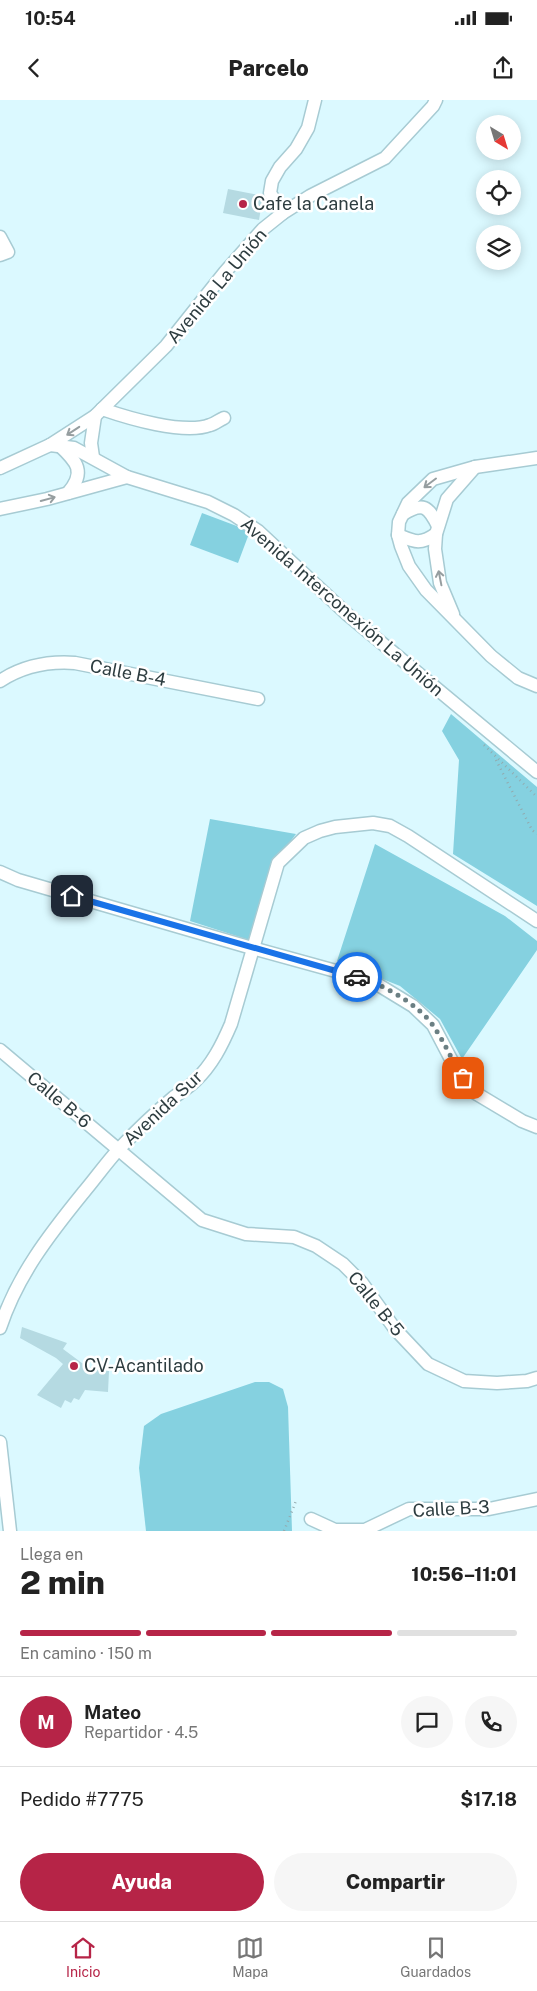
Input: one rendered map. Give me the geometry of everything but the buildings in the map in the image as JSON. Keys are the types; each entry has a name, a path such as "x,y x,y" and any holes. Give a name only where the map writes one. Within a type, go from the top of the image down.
{"street":[{"path":"283,212 270,193 272,181 308,128 315,100"},
{"name":"Avenida La Unión","path":"0,468 55,445 99,413 166,346 237,258 264,229 283,212 310,196 385,158 433,106 436,100"},
{"path":"0,237 8,252 0,255"},
{"path":"93,457 91,443 99,413 176,427 195,428 210,425 224,418"},
{"path":"55,445 74,448 127,476"},
{"path":"55,445 76,463 78,471 76,484 68,492"},
{"path":"537,458 476,467 433,479 408,503 399,522 398,535 409,566 426,590 457,624 518,678 537,686"},
{"path":"457,624 440,583 435,549 437,530 447,499 476,467"},
{"path":"0,509 47,499 127,476"},
{"name":"Avenida Interconexión La Unión","path":"127,476 146,484 208,502 234,515 258,531 348,615 537,772"},
{"path":"402,515 416,506 425,508 430,512 437,530"},
{"path":"398,535 414,541 424,542 437,530"},
{"name":"Calle B-4","path":"0,681 15,671 33,666 66,662 258,699"},
{"name":"Avenida Sur","path":"0,1328 6,1309 37,1252 118,1150 174,1097 195,1082 212,1061 231,1024 278,863 304,838 320,830 373,823 390,826 537,921"},
{"path":"0,872 18,880 372,981 413,1006 433,1025 454,1065 472,1091 537,1127"},
{"name":"Calle B-6","path":"0,1050 118,1150"},
{"name":"Calle B-5","path":"118,1150 202,1220 246,1234 294,1237 316,1246 344,1264 362,1283 401,1335 428,1364 464,1380 497,1384 528,1381 537,1378"},
{"path":"0,1442 10,1531"},
{"name":"Calle B-3","path":"311,1519 335,1530 364,1530 409,1509 489,1509 537,1498"}],"path":[{"path":"494,757 513,790 532,830 537,834"},
{"path":"284,1531 296,1501"}],"shaded area":[{"path":"202,513 250,531 238,563 190,545"},
{"path":"451,714 537,787 537,906 453,854 459,760 442,731"},
{"path":"210,819 296,834 275,862 249,940 190,921"},
{"path":"375,844 505,916 537,941 537,950 462,1059 440,1019 400,986 337,961"},
{"path":"255,1382 269,1382 283,1389 288,1407 292,1531 146,1531 139,1468 144,1426 161,1414"}],"way so far":[{"path":"357,977 372,981 394,993 423,1015 433,1025 463,1078"}],"place":[{"name":"Cafe la Canela","path":"243,204"},
{"name":"CV-Acantilado","path":"74,1366"}],"route":[{"path":"72,896 357,977"}]}
